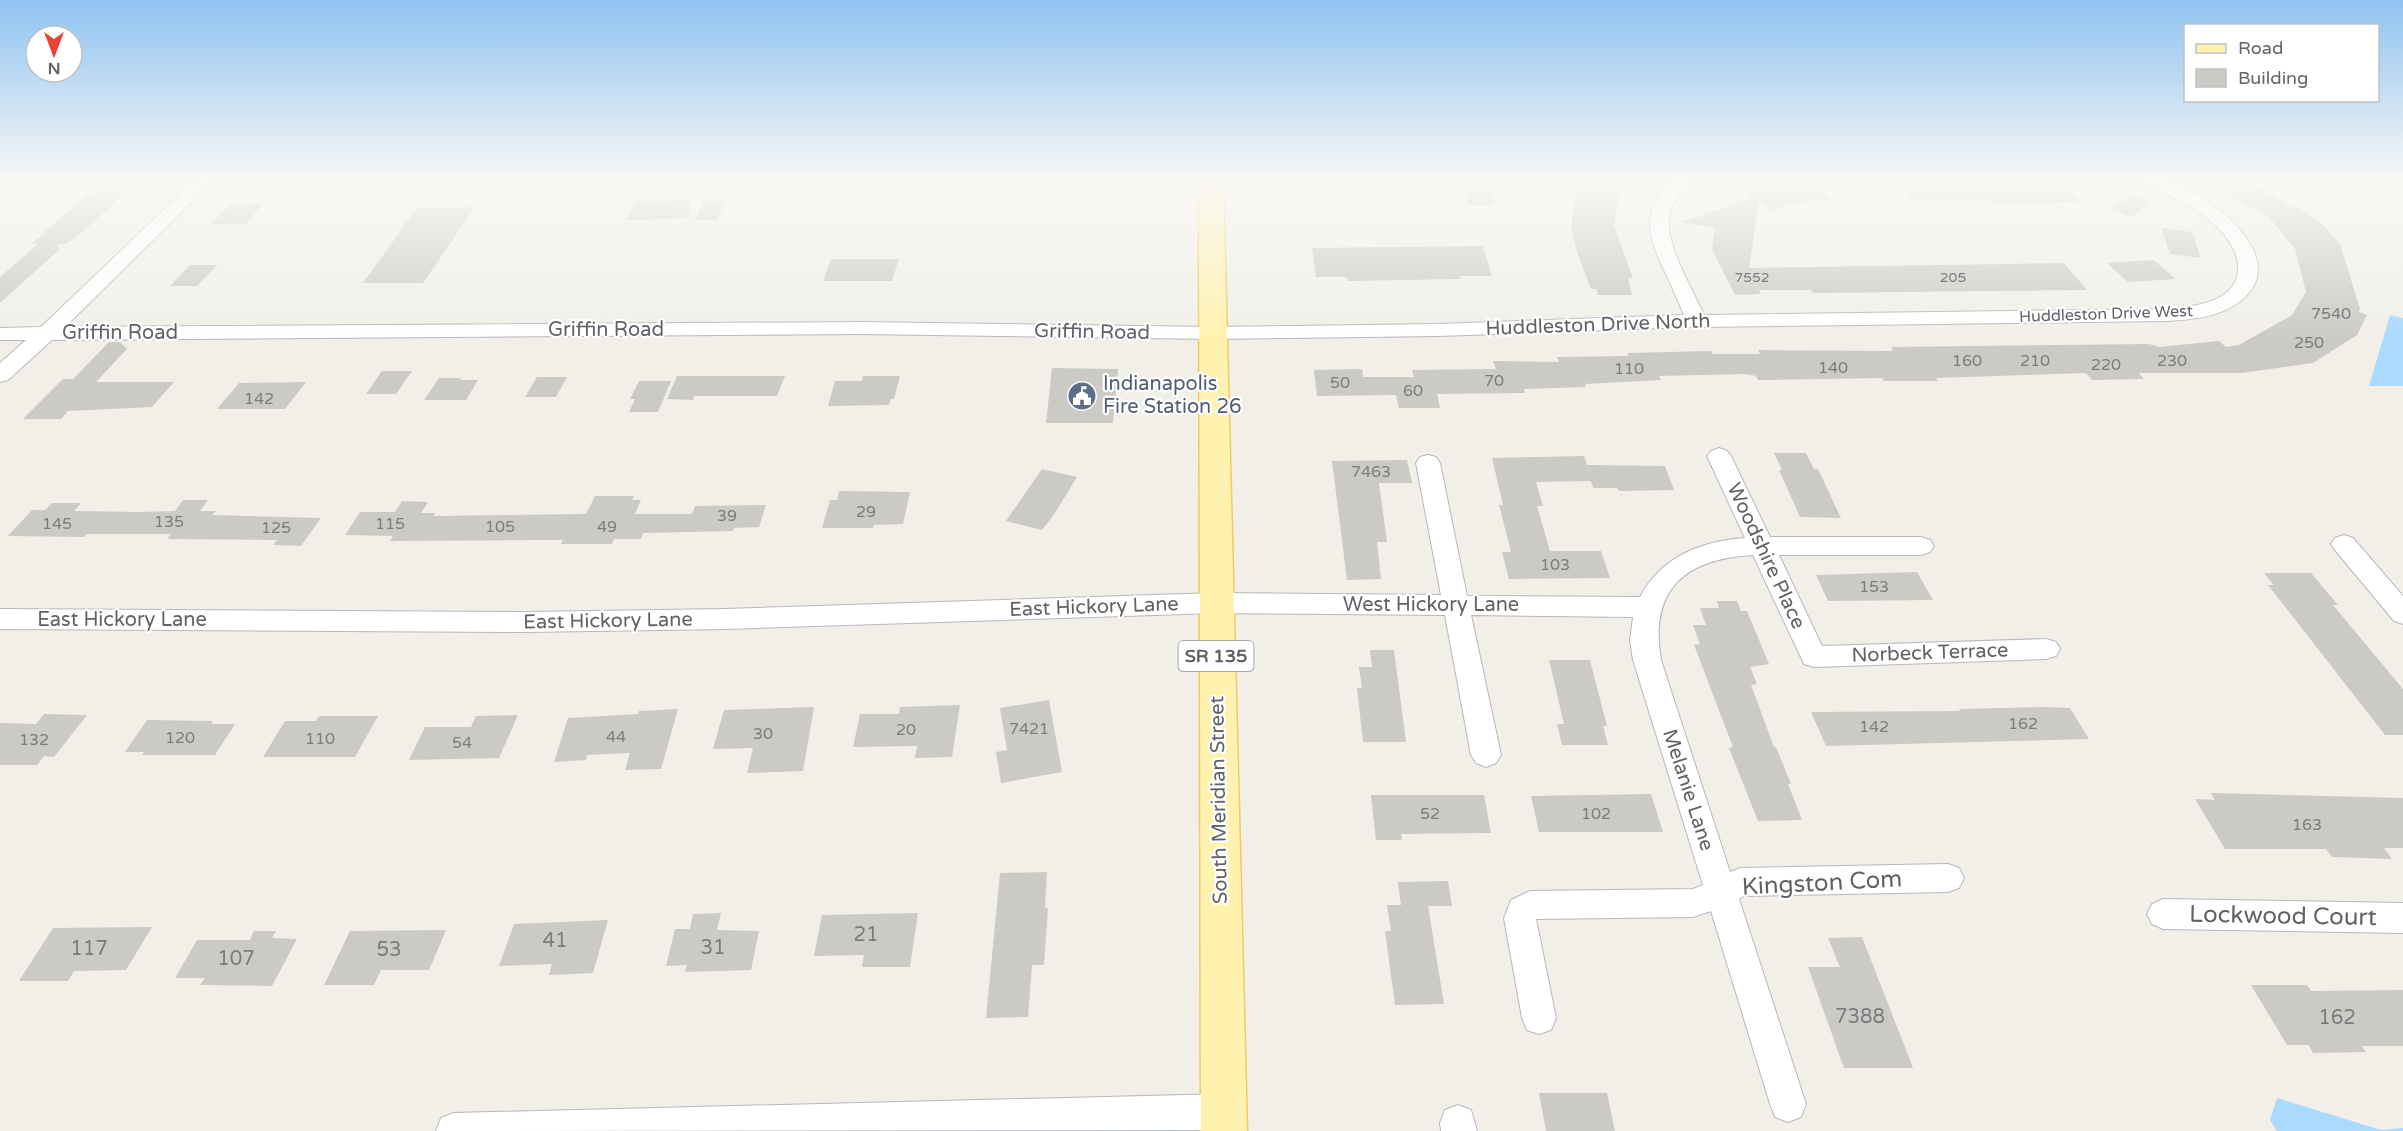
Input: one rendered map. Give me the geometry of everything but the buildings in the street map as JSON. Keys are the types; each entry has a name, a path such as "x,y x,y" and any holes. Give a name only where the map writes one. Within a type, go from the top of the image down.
{"main road":[{"name":"South Meridian Street","path":"1211,234 1224,1121"}],"street":[{"path":"0,375 149,234"},
{"path":"1659,234 1660,240 1697,321"},
{"name":"Huddleston Drive West","path":"1983,318 2175,314 2209,309 2228,301 2244,288 2249,267 2248,258 2233,234"},
{"name":"Huddleston Drive North","path":"1212,333 1438,330 1697,321 1983,318"},
{"name":"Griffin Road","path":"0,334 862,328 1212,333"},
{"name":"Woodshire Place","path":"1719,456 1814,657"},
{"path":"1428,463 1486,755"},
{"path":"2344,544 2403,614"},
{"path":"1762,548 1921,546"},
{"name":"Melanie Lane","path":"1762,548 1719,550 1690,561 1667,577 1655,591 1647,607 1642,631 1647,660 1788,1104"},
{"name":"West Hickory Lane","path":"1215,603 1647,607"},
{"name":"East Hickory Lane","path":"0,619 526,622 725,619 1215,603"},
{"name":"Norbeck Terrace","path":"1814,657 2046,649"},
{"name":"Kingston Com","path":"1539,1018 1520,918 1522,910 1530,905 1693,903 1712,898 1720,890 1741,882 1948,878"},
{"name":"Lockwood Court","path":"2163,914 2403,918"},
{"path":"454,1131 1224,1121"}],"water":[{"path":"2390,315 2403,318 2403,386 2369,386"},
{"path":"2277,1098 2381,1130 2403,1128 2403,1131 2277,1131 2270,1120"}],"place":[{"name":"Indianapolis Fire Station 26","path":"1082,396"}]}
